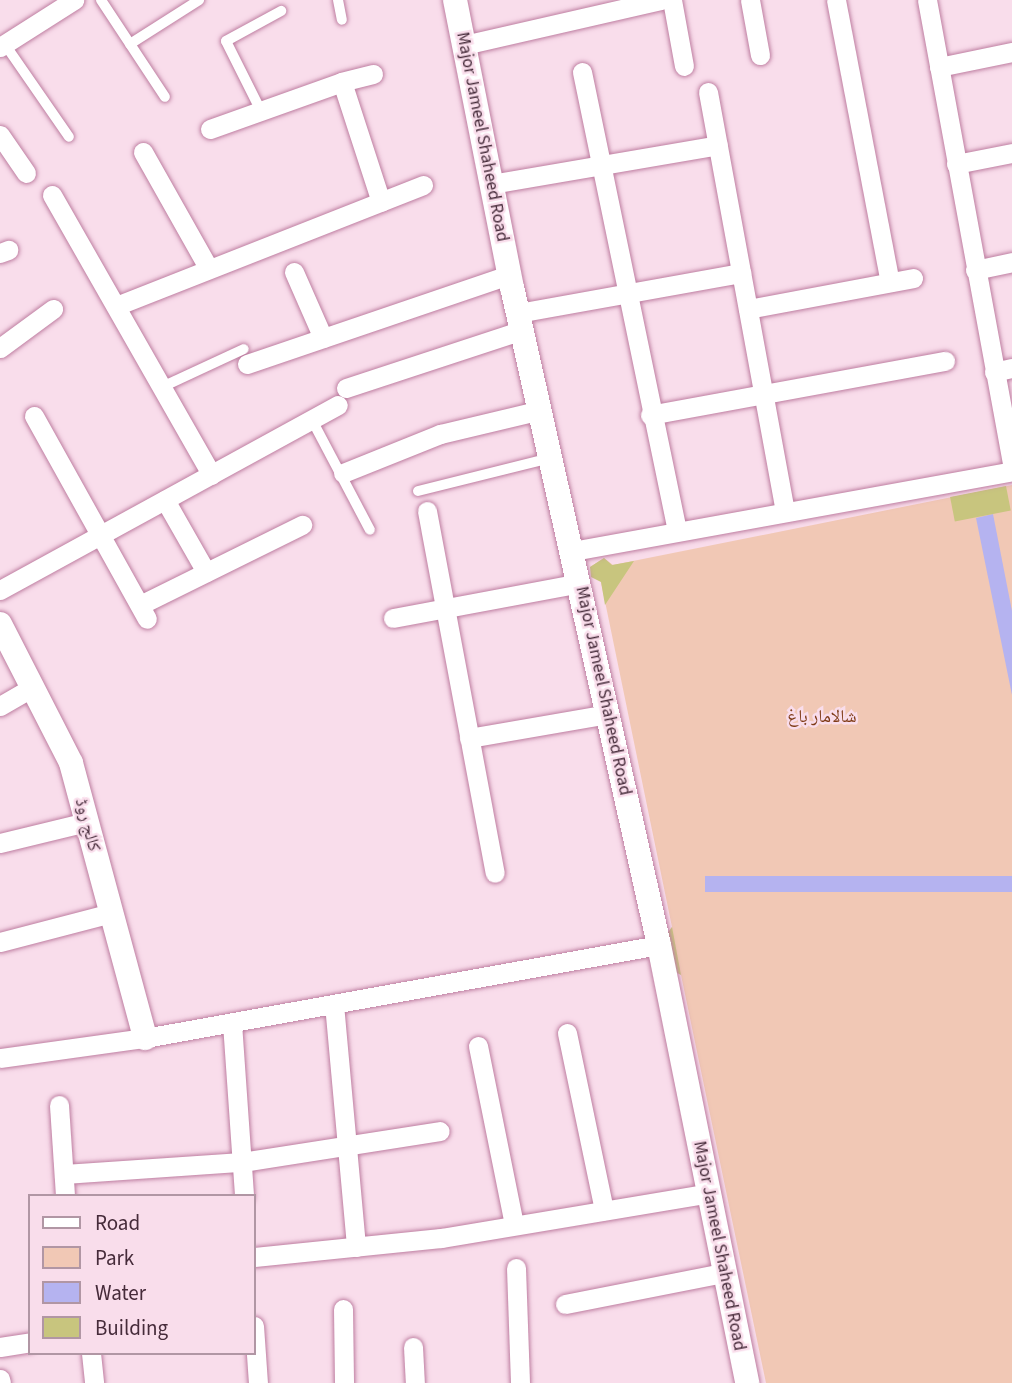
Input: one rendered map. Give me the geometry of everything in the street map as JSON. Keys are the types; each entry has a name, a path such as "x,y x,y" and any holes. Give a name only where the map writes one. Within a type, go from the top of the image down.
{"street":[{"path":"2,43 74,0"},
{"name":"Major Jameel Shaheed Road","path":"455,0 509,275 573,551 659,946 747,1383"},
{"path":"464,45 661,0"},
{"path":"672,0 684,66"},
{"path":"750,0 760,55"},
{"path":"836,0 890,282"},
{"path":"927,0 975,270 1003,370 1012,462"},
{"path":"939,67 1012,52"},
{"path":"582,72 650,415 677,531"},
{"path":"210,129 342,82 373,74"},
{"path":"342,82 381,202"},
{"path":"708,92 785,511"},
{"path":"0,135 26,173"},
{"path":"491,184 718,145"},
{"path":"144,152 209,269"},
{"path":"956,164 1012,153"},
{"path":"116,306 423,185"},
{"path":"52,195 212,475"},
{"path":"975,270 1012,261"},
{"path":"294,272 323,338"},
{"path":"0,590 312,420 342,397 520,322 626,294 741,273"},
{"path":"245,357 323,338 509,275"},
{"path":"748,309 913,278"},
{"path":"0,348 53,309"},
{"path":"650,415 945,360"},
{"path":"343,473 440,434 541,410"},
{"path":"34,416 144,612 206,572 302,525"},
{"path":"573,551 1012,471"},
{"path":"165,500 206,572"},
{"path":"427,511 495,873"},
{"path":"393,618 580,583"},
{"name":"کالج روڈ","path":"2,634 33,687 71,763 145,1038"},
{"path":"0,706 33,687"},
{"path":"469,738 608,713"},
{"path":"0,842 87,822"},
{"path":"0,942 111,914"},
{"path":"0,1058 145,1038 659,946"},
{"path":"334,1004 356,1247"},
{"path":"232,1023 244,1194"},
{"path":"566,1033 604,1210"},
{"path":"478,1046 514,1224"},
{"path":"59,1105 65,1194"},
{"path":"64,1174 242,1162 440,1131"},
{"path":"256,1257 356,1247 709,1193"},
{"path":"516,1268 520,1383"},
{"path":"565,1304 723,1273"},
{"path":"343,1309 344,1383"},
{"path":"0,1347 28,1342"},
{"path":"413,1346 415,1383"},
{"path":"256,1354 258,1383"},
{"path":"91,1355 94,1383"}],"lane":[{"path":"101,0 164,97"},
{"path":"130,44 199,0"},
{"path":"338,0 342,20"},
{"path":"261,111 226,41 281,11"},
{"path":"2,43 69,137"},
{"path":"162,387 245,357"},
{"path":"312,420 343,473 370,530"},
{"path":"418,491 552,458"}],"green space":[{"name":"شالامار باغ","path":"1012,485 1012,1383 766,1383 681,975 667,967 662,941 672,927 601,582 590,567 604,558 613,565"}],"water":[{"path":"993,514 1012,611 1012,695 976,518"},
{"path":"705,876 1012,876 1012,892 705,892"}],"building":[{"path":"1006,486 1011,511 955,521 950,497"},
{"path":"604,558 612,565 634,561 605,605 601,582 591,577 590,567"},
{"path":"672,927 681,975 667,967 662,941"}]}
